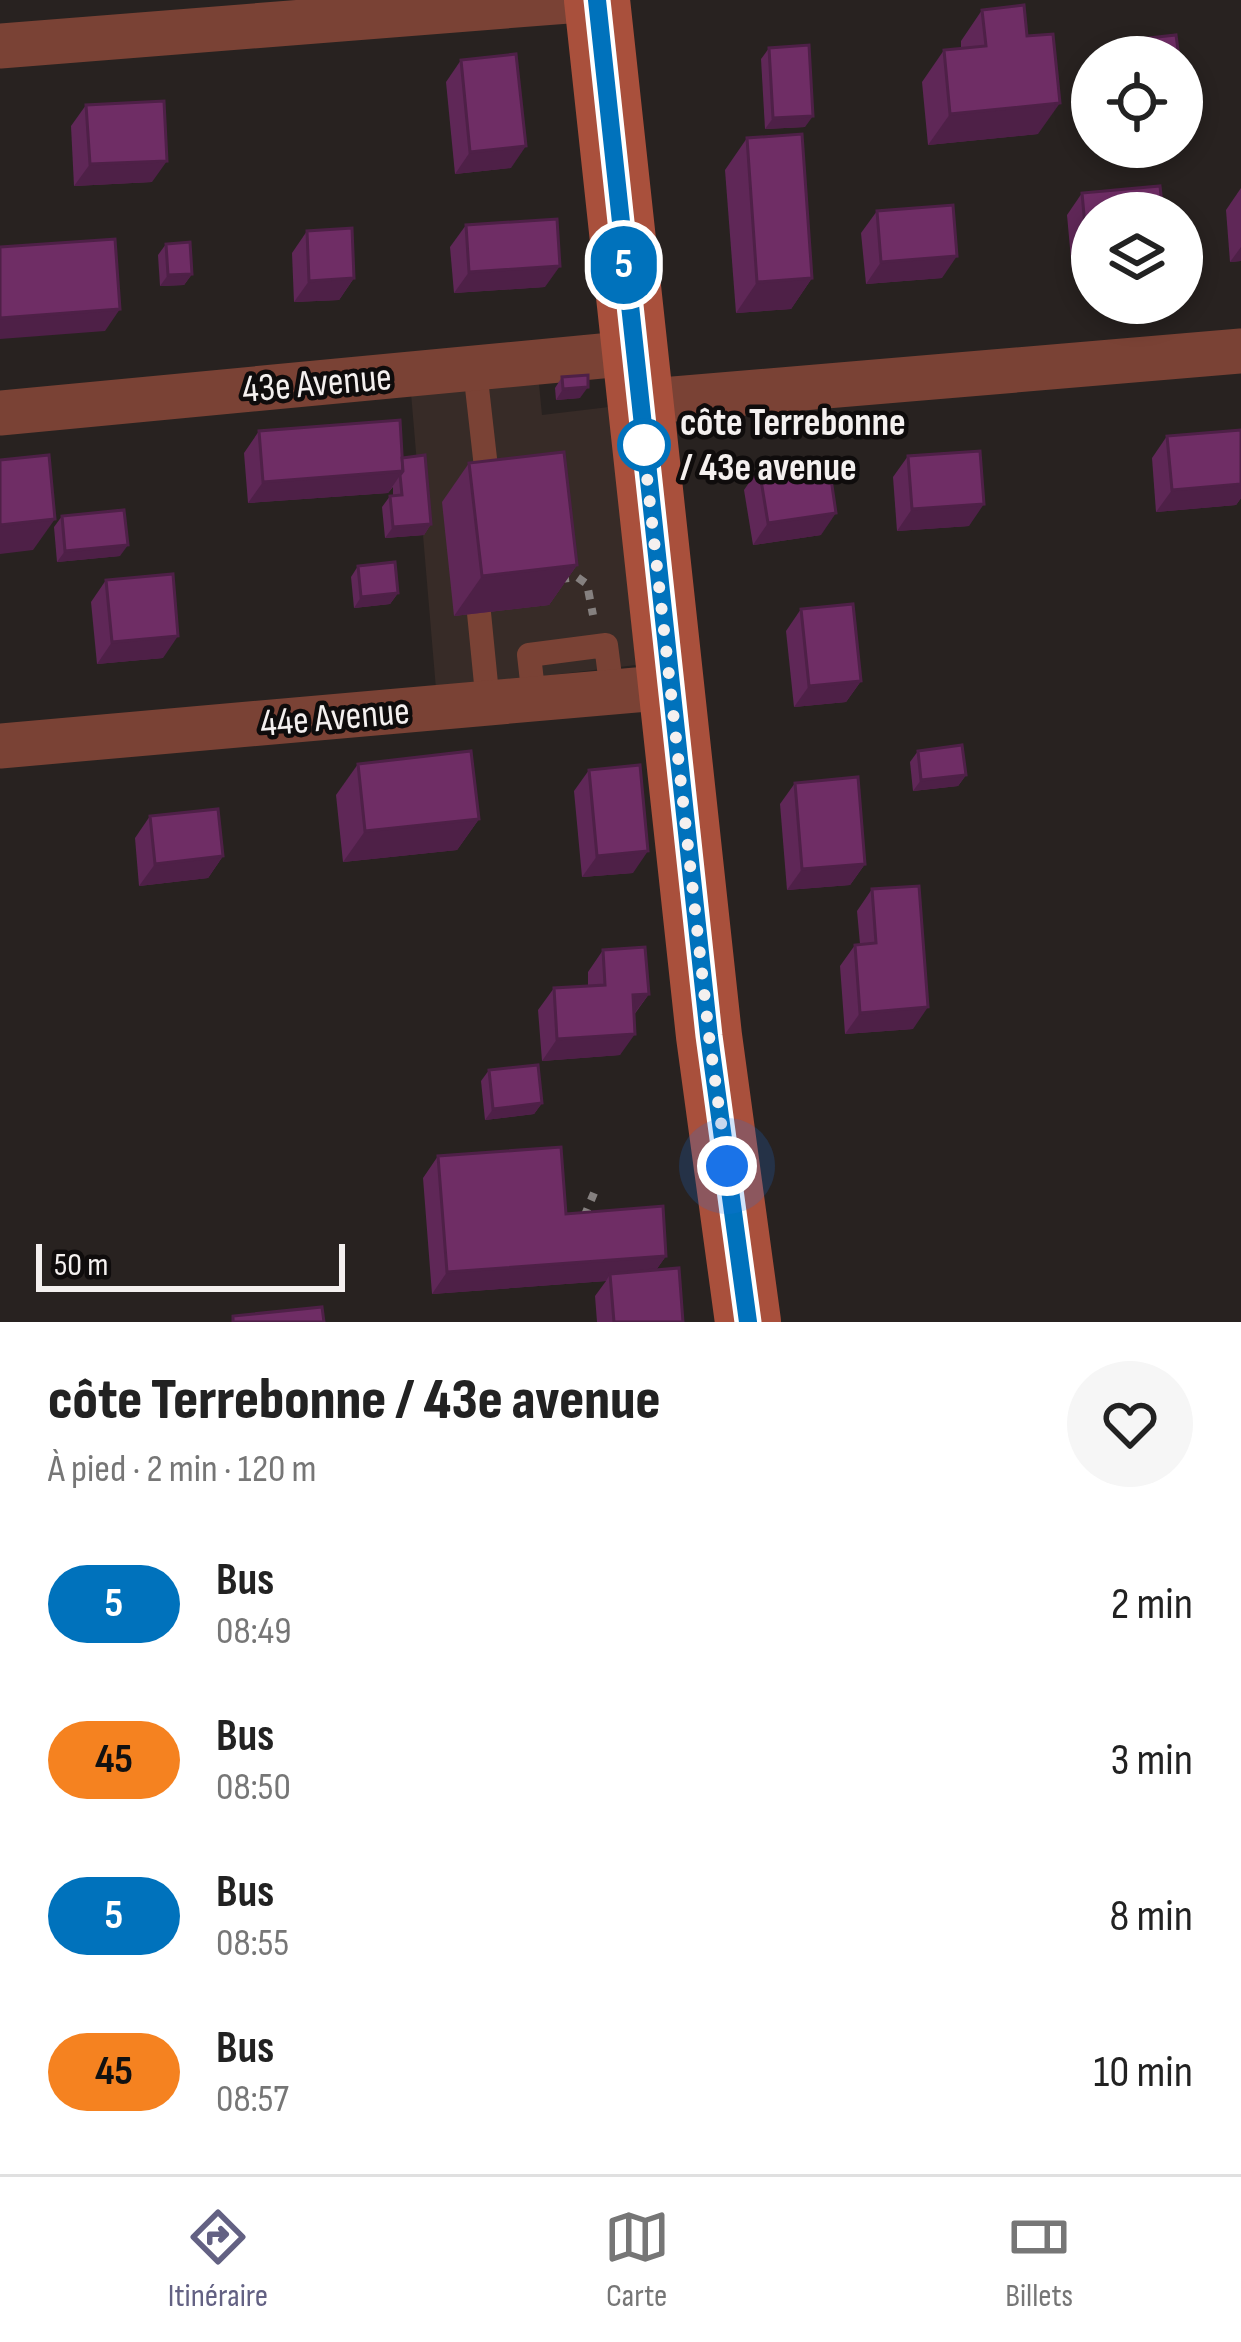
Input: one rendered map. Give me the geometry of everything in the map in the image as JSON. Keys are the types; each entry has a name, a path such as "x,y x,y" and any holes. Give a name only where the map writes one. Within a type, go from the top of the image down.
{"main road":[{"path":"597,0 636,378 641,690 709,1036 748,1322"}],"street":[{"path":"0,46 581,0"},
{"name":"43e Avenue","path":"0,413 475,370 636,378 1241,351"},
{"name":"44e Avenue","path":"0,746 641,690"}],"lane":[{"path":"475,370 489,496"},
{"path":"479,613 488,704"}],"path":[{"path":"546,581 584,580 592,600"},
{"path":"566,1223 582,1222 594,1193"}],"shaded area":[{"path":"539,384 542,415 609,407 636,665 436,689 411,393"}],"building":[{"path":"1024,5 1027,36 1053,34 1060,103 950,114 944,50 986,46 982,10"},
{"path":"809,45 813,116 773,118 769,48"},
{"path":"516,54 526,146 470,152 461,60"},
{"path":"164,101 167,161 90,164 86,105"},
{"path":"802,134 812,278 757,282 747,138"},
{"path":"1160,186 1161,192 1093,192"},
{"path":"953,205 957,256 881,262 877,211"},
{"path":"557,219 560,266 469,272 466,225"},
{"path":"352,228 354,278 309,281 307,231"},
{"path":"115,239 120,309 0,318 0,247"},
{"path":"190,242 192,274 168,275 166,244"},
{"path":"588,375 588,387 563,389 562,377"},
{"path":"400,420 403,471 263,482 259,431"},
{"path":"1241,430 1241,484 1172,490 1167,436"},
{"path":"980,451 984,504 912,509 908,456"},
{"path":"564,452 577,565 482,576 469,463"},
{"path":"49,455 55,519 0,525 0,460"},
{"path":"425,455 431,524 393,527 390,496 402,495 402,458"},
{"path":"828,458 836,513 768,523 759,468"},
{"path":"124,510 128,545 65,551 62,516"},
{"path":"395,562 398,593 361,597 358,566"},
{"path":"173,574 178,636 112,642 106,580"},
{"path":"853,604 861,681 809,686 801,609"},
{"path":"962,745 966,775 921,780 918,751"},
{"path":"471,751 479,819 365,831 358,764"},
{"path":"640,765 648,851 597,856 589,770"},
{"path":"858,777 865,864 802,869 795,783"},
{"path":"218,809 223,856 155,864 150,816"},
{"path":"919,886 928,1007 860,1013 855,945 876,943 872,889"},
{"path":"645,947 649,994 633,995 635,1034 557,1039 554,988 605,985 603,950"},
{"path":"538,1065 542,1103 493,1109 489,1070"},
{"path":"561,1147 566,1214 663,1206 666,1256 447,1272 438,1156"},
{"path":"679,1268 683,1322 614,1322 610,1274"},
{"path":"322,1307 324,1322 233,1322 233,1316"}],"bus line":[{"name":"5","path":"597,0 709,1036 748,1322"}],"place":[{"name":"côte Terrebonne / 43e avenue","path":"644,445"}],"route":[{"path":"644,445 643,441 727,1166"}]}
